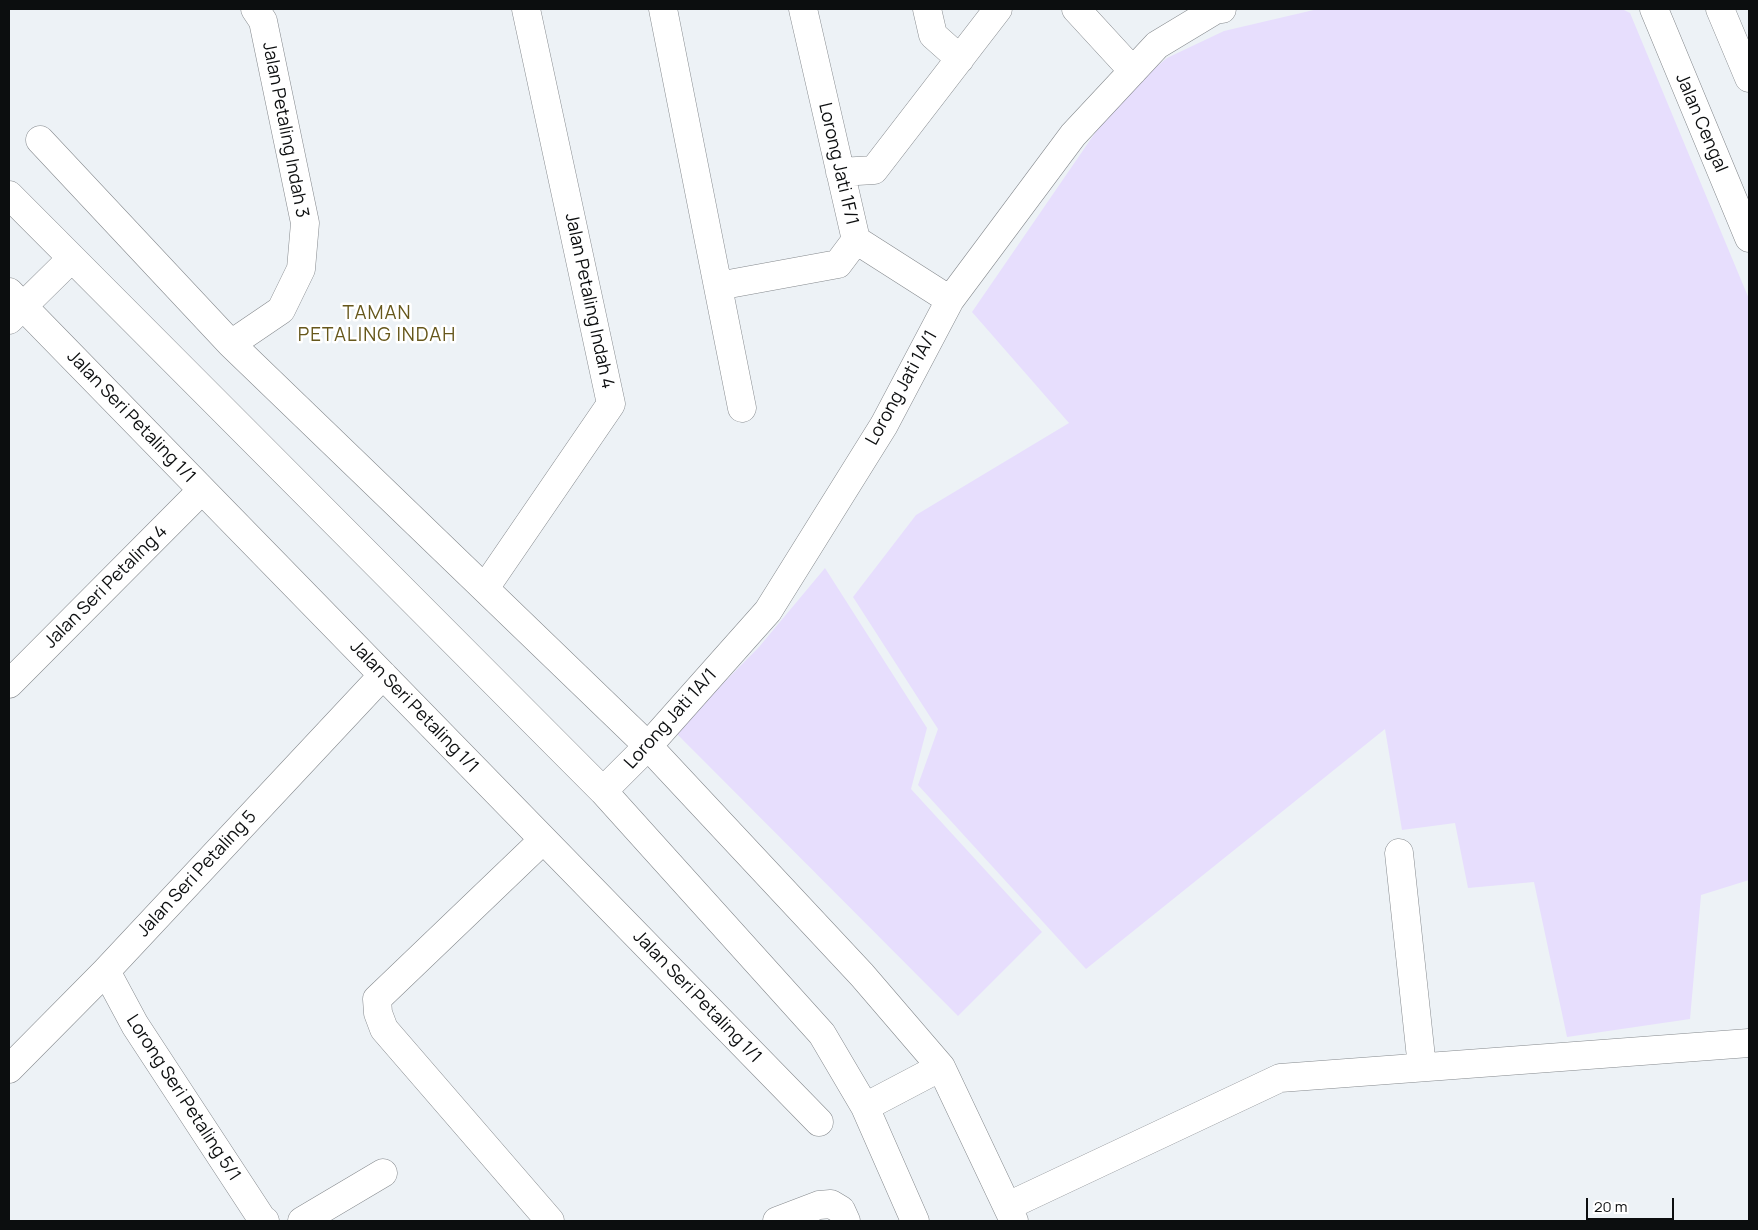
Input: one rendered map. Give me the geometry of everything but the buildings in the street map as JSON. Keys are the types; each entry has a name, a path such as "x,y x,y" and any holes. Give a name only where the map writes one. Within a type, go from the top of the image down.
{"street":[{"name":"Jalan Petaling Indah 3","path":"231,344 281,310 301,269 305,223 263,21 255,9"},
{"name":"Jalan Petaling Indah 4","path":"485,588 611,404 526,9"},
{"path":"663,9 742,408"},
{"name":"Lorong Jati 1F/1","path":"803,9 856,240 950,300"},
{"path":"927,9 933,35 960,59"},
{"path":"840,172 874,170 998,9"},
{"path":"1076,9 1133,71"},
{"name":"Lorong Jati 1A/1","path":"603,791 648,746 768,611 884,424 950,300 1072,135 1157,45 1215,10 1222,9"},
{"name":"Jalan Cengal","path":"1654,9 1749,238"},
{"path":"1720,9 1749,78"},
{"path":"40,140 231,344 648,746 862,975 941,1067 1011,1214 1280,1078 1749,1043"},
{"path":"9,195 603,791 822,1034 865,1108 915,1221"},
{"path":"718,286 838,264 856,240"},
{"path":"13,307 71,259"},
{"name":"Jalan Seri Petaling 1/1","path":"13,307 202,490 819,1122"},
{"name":"Jalan Seri Petaling 4","path":"9,684 202,490"},
{"name":"Jalan Seri Petaling 5","path":"9,1069 106,971 383,675"},
{"path":"543,840 377,999 378,1013 384,1029 550,1221"},
{"path":"1399,853 1422,1068"},
{"name":"Lorong Seri Petaling 5/1","path":"106,971 135,1024 265,1221"},
{"path":"865,1108 941,1067"},
{"path":"302,1221 383,1173"},
{"path":"777,1221 819,1205 832,1204 840,1210 846,1221"}],"shaded area":[{"path":"1318,9 1622,9 1630,13 1749,299 1749,880 1701,895 1690,1019 1567,1037 1534,882 1468,888 1455,823 1402,830 1385,729 1086,969 918,785 938,729 853,597 916,515 1069,423 972,312 1119,98 1167,58 1224,31"},
{"path":"825,568 927,728 911,789 1042,932 958,1016 675,732 759,647"}],"district":[{"name":"TAMAN PETALING INDAH","path":"377,325"}]}
